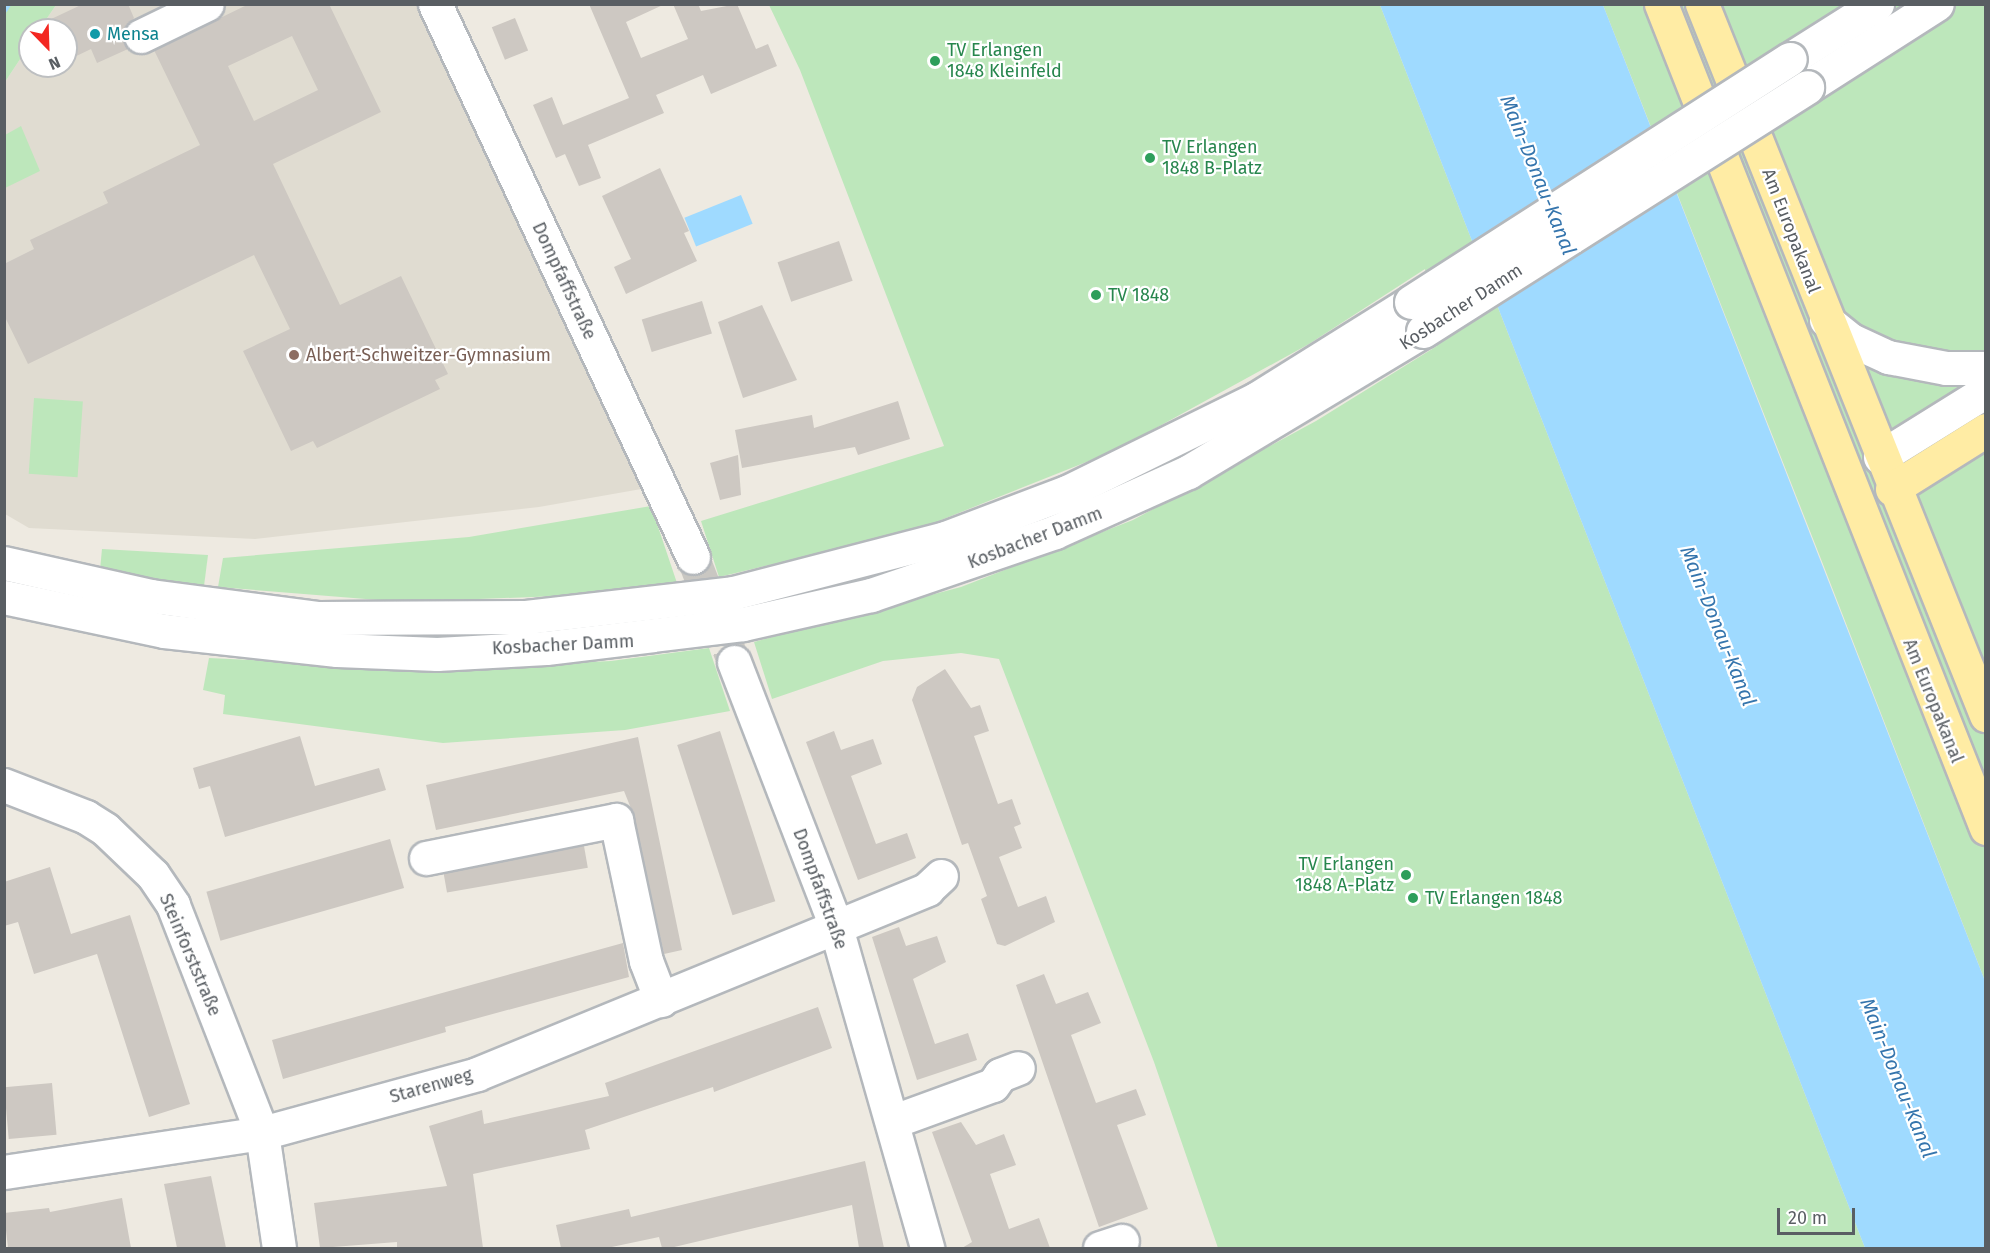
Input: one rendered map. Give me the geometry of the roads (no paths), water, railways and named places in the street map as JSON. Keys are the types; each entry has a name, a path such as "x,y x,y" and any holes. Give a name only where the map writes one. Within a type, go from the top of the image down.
{"main road":[{"name":"Am Europakanal","path":"1660,4 1837,457 1986,828"},
{"name":"Am Europakanal","path":"1702,4 1826,320 1881,474 1986,715"},
{"path":"1857,507 1881,474 1986,430"},
{"path":"1837,457 1881,474"}],"street":[{"path":"141,36 207,4"},
{"name":"Dompfaffstraße","path":"435,4 693,557"},
{"name":"Kosbacher Damm","path":"4,597 164,632 348,651 546,648 743,624 871,595 1055,532 1188,472 1790,59 1877,4"},
{"name":"Kosbacher Damm","path":"4,563 151,596 317,618 526,617 733,593 945,538 1067,492 1417,317 1807,87 1937,4"},
{"path":"1826,320 1851,340 1888,357 1946,368 1986,368"},
{"path":"1881,474 1986,391"},
{"name":"Dompfaffstraße","path":"734,662 835,924 894,1121 927,1248"},
{"name":"Steinforststraße","path":"4,785 86,817 153,875 173,905 262,1133 279,1248"},
{"path":"426,858 616,820 646,962 661,1000"},
{"name":"Starenweg","path":"4,1172 262,1133 477,1074 661,1000 835,924 927,889 941,876"},
{"path":"894,1121 993,1085 1000,1074 1018,1068"}],"water":[{"name":"Main-Donau-Kanal","path":"1380,5 1603,5 1985,981 1985,1248 1865,1248"},
{"path":"741,195 753,224 696,247 684,218"}],"waterway":[{"path":"4,9 7,4"}],"tunnel":[{"path":"693,557 734,662"}],"place":[{"name":"Mensa","path":"95,34"},
{"name":"TV Erlangen 1848 Kleinfeld","path":"935,61"},
{"name":"TV Erlangen 1848 B-Platz","path":"1150,158"},
{"name":"TV 1848","path":"1096,295"},
{"name":"Albert-Schweitzer-Gymnasium","path":"294,355"},
{"name":"TV Erlangen 1848 A-Platz","path":"1406,875"},
{"name":"TV Erlangen 1848","path":"1413,898"}]}
